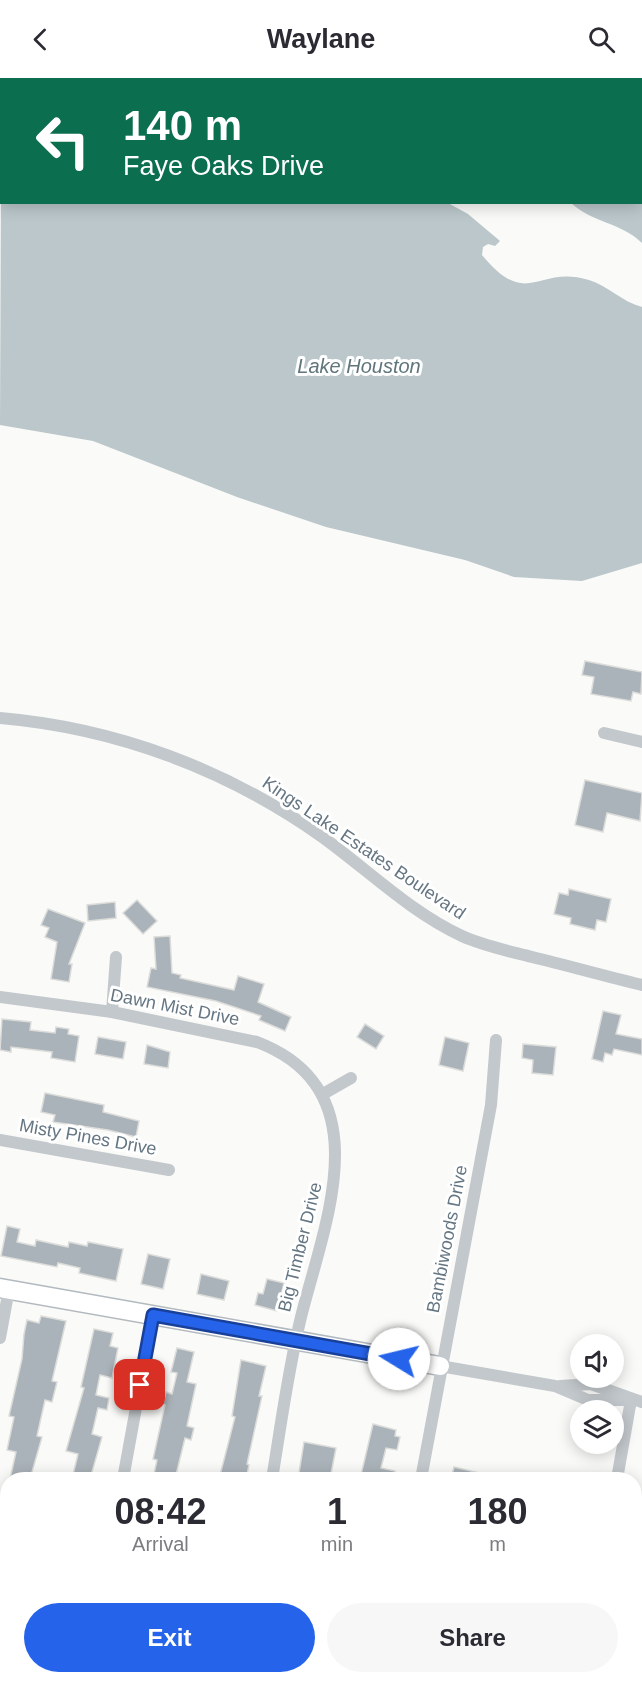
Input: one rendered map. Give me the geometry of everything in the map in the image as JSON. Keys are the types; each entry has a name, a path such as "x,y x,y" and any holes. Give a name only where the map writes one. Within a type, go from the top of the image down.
{"street":[{"name":"Kings Lake Estates Boulevard","path":"0,718 84,730 135,743 182,760 224,778 275,806 321,836 404,900 463,936 642,986"},
{"path":"604,733 642,742"},
{"path":"112,1012 116,957"},
{"name":"Dawn Mist Drive","path":"0,997 112,1012 233,1036 268,1046 298,1065 323,1094"},
{"name":"Bambiwoods Drive","path":"422,1472 440,1366 491,1105 496,1040"},
{"path":"323,1094 351,1078"},
{"name":"Big Timber Drive","path":"273,1472 296,1342 327,1226 336,1175 336,1154 323,1094"},
{"name":"Misty Pines Drive","path":"0,1140 169,1170"},
{"path":"0,1338 4,1288 296,1342 555,1386 588,1400 637,1401 619,1472"},
{"path":"124,1472 153,1315"}],"water":[{"name":"Lake Houston","path":"1,204 450,204 468,214 500,241 495,246 488,244 483,247 482,255 511,280 522,283 571,277 589,280 642,307 642,563 582,581 514,577 465,560 326,527 237,497 93,441 0,425"},
{"path":"572,204 642,204 642,243 625,231"}],"building":[{"path":"585,661 642,672 641,694 633,692 631,701 591,694 594,677 582,675"},
{"path":"585,780 642,793 640,821 607,813 603,832 575,825"},
{"path":"569,889 611,899 606,922 597,920 595,930 570,924 571,918 554,914 559,893 568,895"},
{"path":"137,900 157,921 143,934 123,913"},
{"path":"115,902 116,918 88,921 87,905"},
{"path":"48,909 85,923 69,964 72,964 69,982 51,979 57,942 45,937 49,928 41,925"},
{"path":"170,936 172,973 181,975 180,978 234,990 238,976 264,984 258,1002 291,1017 285,1031 259,1020 261,1016 216,1001 147,987 151,968 156,969 154,937"},
{"path":"603,1011 621,1015 616,1034 642,1039 642,1055 614,1049 612,1055 605,1053 603,1062 592,1059"},
{"path":"2,1019 31,1022 30,1030 55,1033 56,1027 69,1029 68,1034 79,1036 75,1062 51,1058 52,1052 11,1047 11,1052 0,1050"},
{"path":"365,1024 384,1036 376,1049 357,1037"},
{"path":"98,1037 126,1042 123,1059 95,1054"},
{"path":"445,1037 469,1043 463,1071 439,1065"},
{"path":"523,1044 556,1047 553,1075 532,1073 533,1060 522,1058"},
{"path":"147,1045 170,1052 168,1068 144,1064"},
{"path":"45,1093 104,1105 103,1112 139,1121 136,1137 108,1130 53,1122 55,1115 41,1112"},
{"path":"7,1226 20,1229 17,1242 35,1246 36,1240 68,1247 69,1242 87,1246 88,1242 123,1249 116,1281 79,1273 80,1268 58,1263 57,1267 1,1256"},
{"path":"148,1254 170,1259 163,1289 141,1284"},
{"path":"201,1274 229,1281 224,1300 197,1294"},
{"path":"267,1279 284,1283 277,1311 255,1305 258,1293 263,1294"},
{"path":"41,1316 66,1321 52,1381 57,1382 52,1402 45,1400 37,1436 42,1437 32,1472 12,1472 16,1452 7,1450 14,1417 9,1416 22,1359 24,1334 27,1320 39,1323"},
{"path":"94,1329 113,1333 110,1346 118,1348 112,1378 100,1375 96,1395 109,1398 107,1410 98,1408 92,1434 102,1437 92,1472 74,1472 78,1454 66,1451 84,1388 81,1387"},
{"path":"177,1348 194,1352 187,1382 196,1384 187,1426 194,1428 191,1440 185,1438 177,1472 154,1472 157,1460 153,1459 165,1405 163,1404 166,1392 172,1394 177,1373 171,1372"},
{"path":"241,1360 266,1366 247,1464 249,1465 248,1472 221,1472 235,1417 232,1416"},
{"path":"373,1424 396,1430 395,1436 400,1437 397,1450 386,1448 381,1468 395,1472 362,1472"},
{"path":"304,1442 336,1448 331,1472 299,1472"},
{"path":"454,1467 475,1472 453,1472"}],"route":[{"path":"140,1385 153,1315 399,1359"}]}
